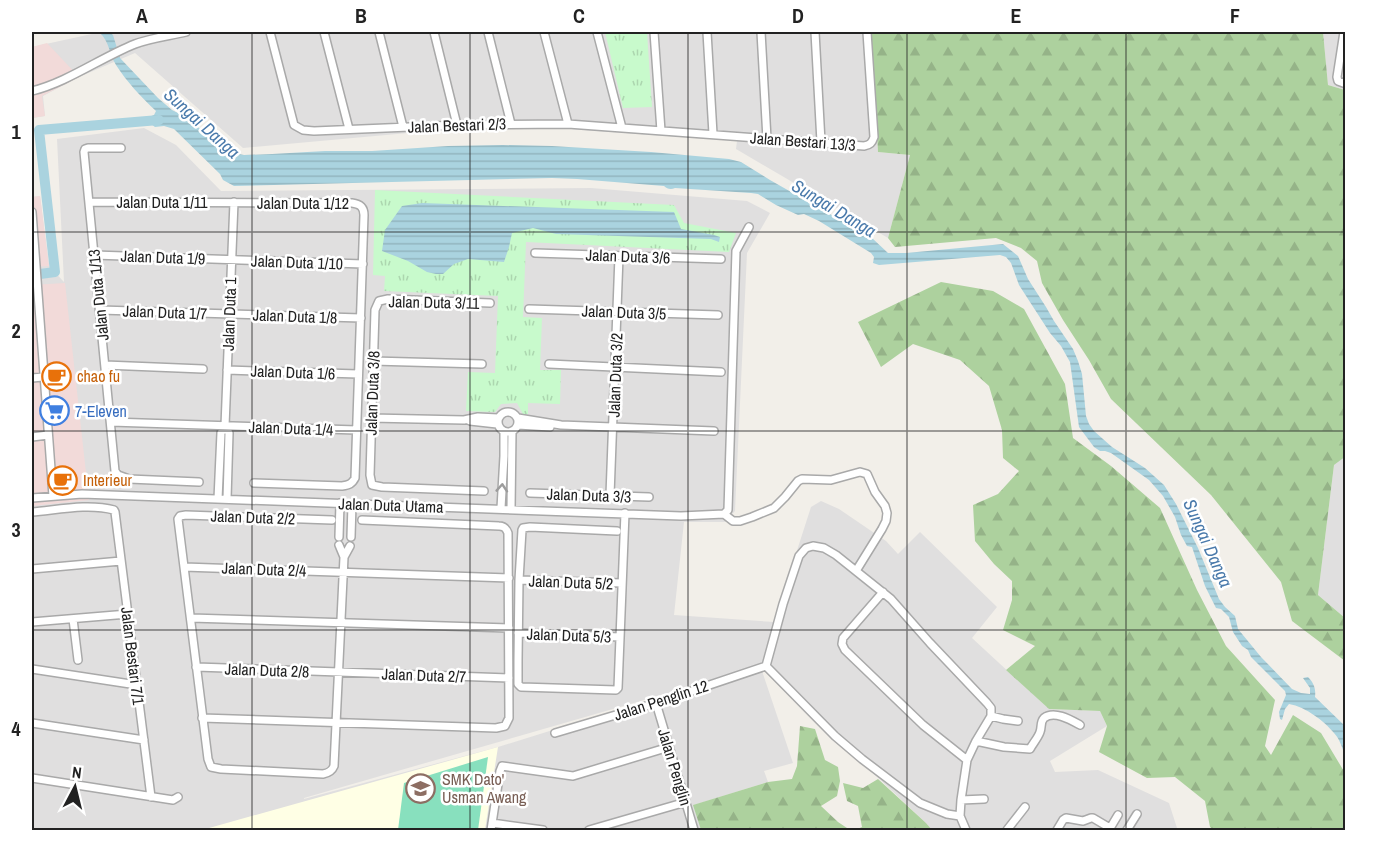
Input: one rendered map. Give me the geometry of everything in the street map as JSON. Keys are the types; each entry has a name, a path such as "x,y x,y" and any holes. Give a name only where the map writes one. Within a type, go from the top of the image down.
{"street":[{"path":"32,91 136,44 186,32"},
{"name":"Jalan Bestari 2/3","path":"270,32 294,125 303,130 511,124 568,124 622,128"},
{"path":"324,32 350,129"},
{"path":"379,32 403,127"},
{"path":"434,32 457,125"},
{"path":"489,32 511,124"},
{"path":"544,32 568,124"},
{"path":"597,32 622,128"},
{"path":"654,32 661,131"},
{"path":"707,32 713,134"},
{"path":"761,32 767,139"},
{"path":"815,32 821,142"},
{"name":"Jalan Bestari 13/3","path":"622,128 869,145 872,142 873,130 867,32"},
{"path":"1344,32 1337,77 1338,81 1344,84"},
{"name":"Jalan Duta 1/13","path":"121,148 85,149 84,152 116,471 118,476 129,479 199,482"},
{"name":"Jalan Duta 1/11","path":"89,201 234,202"},
{"name":"Jalan Duta 1/12","path":"234,202 357,203 362,206 364,215 363,264"},
{"name":"Jalan Duta 1","path":"223,499 221,433 225,426 234,202"},
{"path":"32,212 36,261 35,320 43,377 53,496"},
{"path":"726,512 736,251 749,227"},
{"name":"Jalan Duta 3/6","path":"535,253 721,259"},
{"name":"Jalan Duta 1/9","path":"94,255 232,259"},
{"name":"Jalan Duta 3/2","path":"610,495 619,256"},
{"name":"Jalan Duta 1/10","path":"232,259 363,264"},
{"path":"254,483 342,486 353,483 356,472 363,264"},
{"name":"Jalan Duta 3/11","path":"379,301 388,299 490,303"},
{"name":"Jalan Duta 3/8","path":"379,301 375,310 373,361 370,475 372,485 484,491"},
{"name":"Jalan Duta 3/5","path":"530,309 718,315"},
{"name":"Jalan Duta 1/7","path":"100,310 230,314"},
{"name":"Jalan Duta 1/8","path":"230,314 361,318"},
{"path":"373,361 482,364"},
{"path":"549,364 721,372"},
{"path":"105,365 203,369"},
{"name":"Jalan Duta 1/6","path":"227,370 358,374"},
{"path":"32,378 43,377"},
{"path":"511,509 513,427 513,413 502,412 497,421 500,429 513,427 561,425 714,431"},
{"path":"371,418 464,420 478,417 497,421"},
{"name":"Jalan Duta 1/4","path":"111,422 357,430"},
{"path":"501,508 504,456 513,427"},
{"path":"32,437 48,435"},
{"name":"Jalan Duta Utama","path":"32,498 82,494 681,516 726,512 734,521 738,521 774,507 802,479 827,480 864,472 887,513 882,529 856,571"},
{"name":"Jalan Duta 3/3","path":"530,493 649,497"},
{"path":"184,567 202,718 211,766 215,769 323,774 334,766 344,557 339,541 340,503"},
{"path":"351,537 352,504"},
{"name":"Jalan Bestari 7/1","path":"32,512 95,508 114,510 151,797"},
{"path":"617,531 530,527 524,528 520,533 519,686 615,690 618,686 625,513"},
{"name":"Jalan Duta 2/2","path":"184,567 178,522 180,516 332,520"},
{"path":"202,718 505,726 509,718 507,530 502,526 363,520"},
{"path":"344,557 350,546"},
{"path":"960,816 947,814 920,803 862,759 835,736 766,666 799,556 806,548 813,546 824,548 836,555 897,604 991,708 991,716 967,760 960,816 966,831"},
{"path":"32,569 121,561"},
{"name":"Jalan Duta 2/4","path":"184,567 508,578"},
{"name":"Jalan Duta 5/2","path":"519,580 622,583"},
{"path":"883,592 843,638 842,644 845,650 923,725 967,760"},
{"path":"32,622 128,614"},
{"path":"191,618 509,628"},
{"path":"73,619 78,660"},
{"name":"Jalan Duta 5/3","path":"519,633 620,636"},
{"name":"Jalan Penglin 12","path":"555,733 656,703 766,666"},
{"name":"Jalan Duta 2/8","path":"196,667 338,672"},
{"path":"32,669 137,686"},
{"name":"Jalan Duta 2/7","path":"338,672 509,678"},
{"name":"Jalan Penglin","path":"656,703 694,831"},
{"path":"976,741 987,745 1030,748 1040,731 1044,718 1050,715 1059,716 1080,725"},
{"path":"991,716 1018,721"},
{"path":"32,723 144,740"},
{"path":"543,831 492,827 502,766 573,776 669,747"},
{"path":"32,778 173,800 178,797"},
{"path":"961,800 984,799"},
{"path":"589,831 686,802"},
{"path":"1007,831 1025,807"},
{"path":"1127,831 1137,814"},
{"path":"1057,831 1066,818 1083,821 1094,818 1109,829 1118,815"}],"shaded area":[{"path":"101,32 871,32 878,152 910,155 888,238 736,149 737,141 570,129 463,128 243,148 135,53 79,77 43,96 45,116 32,118 32,47"},
{"path":"1323,32 1345,32 1345,90 1328,85"},
{"path":"47,43 79,77 42,96 45,116 32,118 32,47"},
{"path":"144,128 176,145 221,191 591,188 747,201 770,213 747,253 735,511 725,522 684,522 674,615 774,622 811,507 821,501 839,509 886,541 898,554 920,532 997,607 972,638 1049,709 1100,711 1107,726 1050,761 1055,772 1098,770 1169,803 1177,828 1182,830 932,830 874,774 832,740 761,668 793,763 764,771 768,782 694,805 701,830 32,830 32,197 40,196 49,266 64,282 57,139","holes":["703,683 498,747 304,799"]},
{"path":"40,196 49,266 32,267 32,197"},
{"path":"65,283 89,500 32,506 32,285"},
{"path":"1345,456 1345,618 1318,595 1334,465"},
{"name":"SMK Dato' Usman Awang","path":"498,747 485,830 202,830"}],"green space":[{"path":"605,32 647,32 652,107 623,108"},
{"path":"871,32 1323,32 1328,85 1345,90 1346,456 1334,465 1318,595 1345,618 1345,661 1292,621 1281,582 1211,495 1111,399 1042,283 1037,261 1021,248 996,238 895,247 888,238 910,155 878,152"},
{"path":"375,190 674,205 684,223 736,233 729,252 526,242 523,317 542,318 540,370 561,370 560,404 528,403 528,414 523,414 517,403 501,404 495,412 466,411 468,372 495,373 498,296 384,291 385,276 373,275"},
{"path":"941,282 993,291 1024,309 1065,384 1073,438 1111,466 1160,508 1197,590 1226,646 1275,700 1265,746 1271,755 1293,715 1321,733 1345,773 1345,830 1214,830 1210,827 1205,801 1175,777 1147,778 1099,752 1107,726 1100,711 1049,709 1006,670 1035,646 1003,630 1012,600 1012,581 975,541 973,505 998,494 1019,471 1003,458 1002,430 989,386 960,360 913,344 881,367 858,322"},
{"path":"800,726 815,729 825,760 838,767 840,781 837,796 821,806 850,830 701,830 693,805 768,782 792,779 797,766"},
{"path":"488,757 478,830 398,830 404,783"},
{"path":"878,779 932,830 855,830 862,827 858,806 847,801 843,783 863,788"}],"water":[{"path":"99,32 109,32 113,35 120,58 158,98 203,131 225,151 244,155 503,145 651,152 729,159 741,162 872,238 888,253 1003,244 1018,256 1028,279 1073,349 1082,374 1086,416 1089,424 1112,447 1145,468 1164,485 1198,548 1219,599 1235,616 1238,629 1292,689 1310,694 1310,688 1303,678 1310,679 1314,686 1315,697 1345,726 1345,755 1336,735 1308,711 1289,704 1282,720 1280,719 1279,712 1286,695 1285,691 1251,657 1233,632 1229,617 1221,609 1216,608 1205,586 1192,547 1187,546 1163,496 1149,480 1111,453 1094,447 1079,427 1070,362 1019,285 1011,263 1006,257 1000,255 879,265 873,263 874,257 871,253 819,221 804,214 798,215 758,194 751,193 671,189 664,186 552,178 234,186 223,180 220,174 174,129 164,126 155,127 147,123 147,118 154,115 156,111 120,71"},
{"path":"422,203 674,212 681,229 720,237 719,242 711,239 556,234 533,228 512,233 504,262 468,259 454,264 443,274 436,274 382,251 385,230 402,206"}],"waterway":[{"path":"40,274 55,272 39,130 159,120"}],"place":[{"name":"chao fu","path":"56,376"},
{"name":"7-Eleven","path":"54,411"},
{"name":"Interieur","path":"62,480"},
{"name":"SMK Dato' Usman Awang","path":"421,788"}],"water label":[{"name":"Sungai Danga","path":"202,123"},
{"name":"Sungai Danga","path":"834,208"},
{"name":"Sungai Danga","path":"1208,543"}]}
